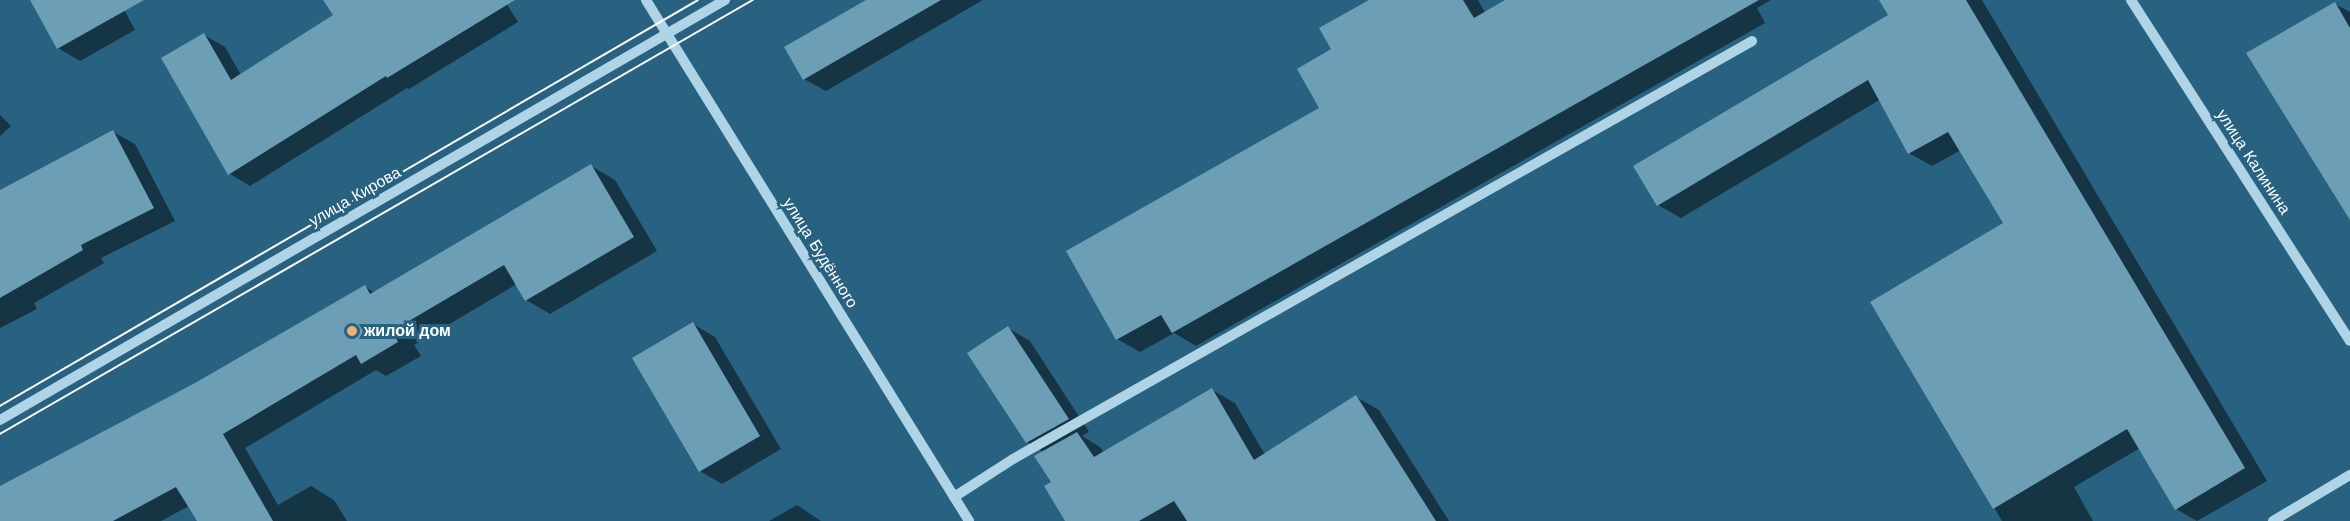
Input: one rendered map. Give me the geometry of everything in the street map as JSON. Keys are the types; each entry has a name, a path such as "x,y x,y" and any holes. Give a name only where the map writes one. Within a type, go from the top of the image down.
{"street":[{"name":"улица Будённого","path":"646,0 969,521"},
{"name":"улица Кирова","path":"0,420 724,0"},
{"name":"улица Калинина","path":"2131,0 2350,340"},
{"path":"954,497 1013,459 1752,41"},
{"path":"2273,521 2350,475"}],"building":[{"path":"30,0 144,0 57,49"},
{"path":"323,0 515,0 387,78 386,76 228,175 161,58 204,33 231,80 333,15"},
{"path":"866,0 941,0 803,80 784,47"},
{"path":"1369,0 1463,0 1474,18 1505,0 1759,0 1172,333 1161,315 1116,340 1066,251 1319,108 1297,69 1331,49 1319,28"},
{"path":"1879,0 1966,0 2245,468 2175,510 2127,429 1993,509 1870,302 2003,223 1948,132 1908,154 1868,80 1657,206 1633,166 1888,15"},
{"path":"2335,2 2350,28 2350,220 2246,53"},
{"path":"113,130 154,208 81,245 83,250 0,298 0,190"},
{"path":"591,164 634,237 525,301 504,265 392,331 398,342 361,364 356,355 223,434 273,521 197,521 176,487 113,521 0,521 0,486 195,383 365,285 370,294"},
{"path":"693,322 760,436 699,472 632,358"},
{"path":"1008,326 1069,419 1026,443 967,353"},
{"path":"1212,388 1254,460 1356,395 1436,521 1187,521 1174,501 1139,521 1065,521 1044,486 1051,482 1034,456 1077,432 1094,457"}],"tram line":[{"path":"0,406 698,0"},
{"path":"0,434 753,0"}],"place":[{"name":"жилой дом","path":"352,331"}]}
